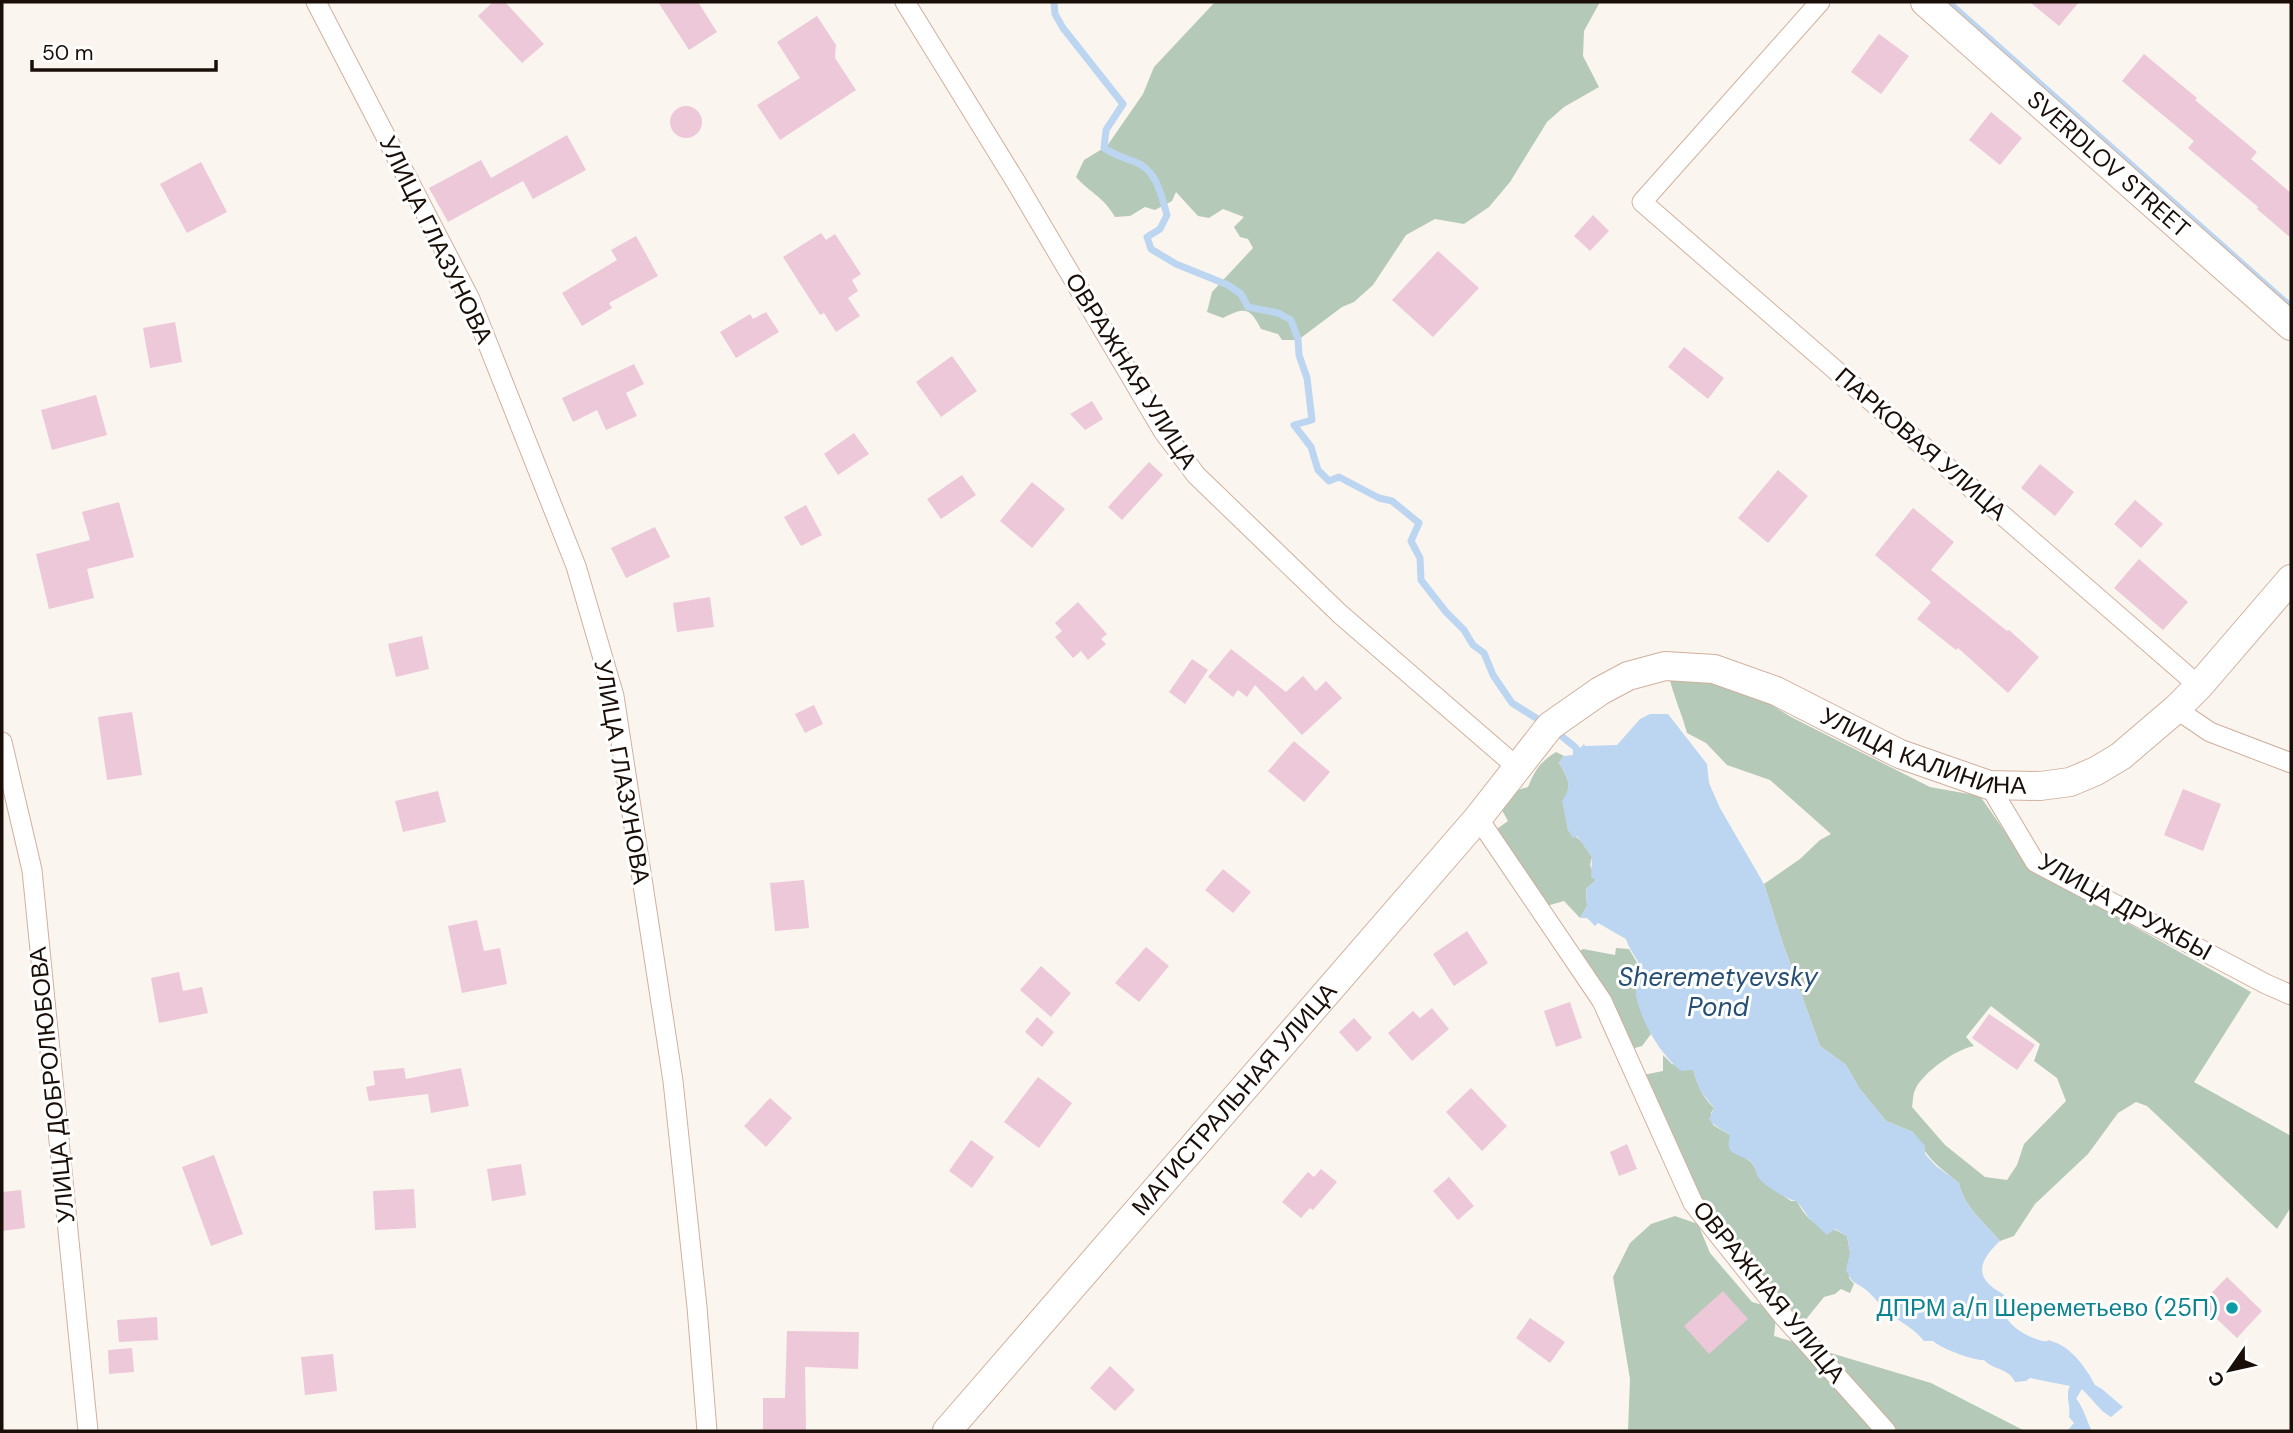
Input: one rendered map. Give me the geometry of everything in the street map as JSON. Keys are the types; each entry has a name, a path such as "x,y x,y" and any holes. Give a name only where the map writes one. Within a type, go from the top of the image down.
{"street":[{"name":"УЛИЦА ГЛАЗУНОВА","path":"316,2 470,299 576,566 614,696 673,1081 707,1431"},
{"name":"ОВРАЖНАЯ УЛИЦА","path":"905,2 1016,182 1163,430 1196,475 1340,614 1519,767"},
{"name":"ПАРКОВАЯ УЛИЦА","path":"1820,2 1642,202 2199,686"},
{"name":"SVERDLOV STREET","path":"1925,2 2291,327"},
{"name":"УЛИЦА КАЛИНИНА","path":"1519,767 1550,726 1564,715 1628,676 1665,666 1714,669 1776,691 1900,754 1989,785 2040,786 2070,782 2121,756 2176,709 2291,579"},
{"path":"2176,709 2210,732 2291,763"},
{"name":"УЛИЦА ДОБРОЛЮБОВА","path":"2,742 32,870 88,1431"},
{"name":"МАГИСТРАЛЬНАЯ УЛИЦА","path":"947,1431 1478,818 1519,767"},
{"name":"УЛИЦА ДРУЖБЫ","path":"1989,785 2035,862 2291,995"},
{"name":"ОВРАЖНАЯ УЛИЦА","path":"1478,818 1602,1001 1693,1203 1784,1317 1886,1431"}],"green space":[{"path":"1215,2 1600,2 1584,31 1583,56 1599,87 1564,107 1547,122 1510,182 1489,207 1464,224 1435,219 1406,235 1373,285 1354,302 1342,307 1298,340 1282,340 1278,334 1261,329 1253,316 1246,311 1223,318 1207,312 1212,292 1253,248 1248,239 1240,237 1234,227 1244,217 1223,209 1209,218 1198,216 1176,192 1172,201 1155,210 1145,207 1130,216 1115,217 1106,204 1076,177 1084,160 1107,146 1143,94 1154,67"},
{"path":"1669,677 1714,680 1755,695 1791,717 1930,787 1980,796 2031,869 2251,992 2194,1082 2291,1136 2291,1207 2277,1229 2147,1106 2136,1102 2118,1113 2088,1154 2035,1204 2014,1236 2000,1241 1970,1207 1959,1183 1933,1161 1913,1132 1886,1121 1859,1088 1846,1065 1820,1046 1764,884 1831,834 1770,780 1727,765 1706,743 1687,733","holes":["1991,1006 2040,1044 2034,1061 2057,1078 2066,1101 2024,1144 2017,1165 2007,1180 1985,1177 1945,1145 1912,1107 1915,1090 1925,1076 1940,1063 1974,1046 1966,1037"]},
{"path":"1556,752 1564,756 1559,763 1568,782 1568,791 1563,801 1568,830 1581,841 1592,857 1590,865 1596,880 1586,889 1587,906 1580,918 1564,901 1544,905 1494,831 1508,821 1498,803 1511,792 1528,787 1539,767"},
{"path":"1616,948 1629,949 1642,971 1636,995 1651,1034 1642,1046 1635,1048 1629,1046 1577,953 1583,949 1615,955"},
{"path":"1663,1055 1672,1064 1693,1069 1701,1090 1714,1108 1711,1113 1713,1125 1730,1135 1740,1155 1751,1162 1767,1185 1791,1201 1797,1201 1802,1211 1813,1221 1847,1236 1850,1252 1849,1278 1854,1284 1850,1293 1841,1289 1824,1297 1803,1323 1699,1200 1643,1075 1663,1071"},
{"path":"1675,1216 1698,1224 1710,1253 1752,1302 1777,1309 1774,1336 1931,1383 2025,1431 1628,1431 1630,1379 1613,1277 1630,1243 1651,1224"}],"water":[{"name":"Sheremetyevsky Pond","path":"1650,714 1668,714 1707,764 1709,783 1720,808 1764,884 1820,1046 1846,1065 1859,1088 1886,1121 1913,1132 1925,1146 1925,1154 1959,1183 1970,1207 2000,1241 1987,1256 1982,1268 1985,1279 2004,1295 2006,1317 2014,1327 2026,1334 2061,1345 2073,1354 2095,1385 2123,1407 2111,1417 2079,1387 2072,1399 2088,1431 2067,1431 2074,1423 2069,1417 2070,1386 2030,1378 2015,1382 2009,1374 1984,1360 1957,1354 1933,1341 1924,1341 1889,1313 1848,1275 1846,1270 1850,1252 1847,1236 1835,1229 1827,1235 1809,1218 1797,1201 1782,1196 1765,1184 1758,1177 1751,1162 1731,1151 1730,1135 1709,1119 1714,1108 1700,1090 1693,1070 1681,1071 1659,1047 1639,1005 1636,992 1642,977 1641,970 1626,939 1598,923 1595,926 1587,918 1580,918 1587,906 1586,889 1596,880 1591,877 1592,857 1577,836 1573,838 1568,830 1562,801 1568,782 1559,763 1564,756 1573,755 1573,749 1578,745 1580,748 1584,744 1617,745 1640,719"}],"building":[{"path":"493,2 505,2 544,44 522,63 478,16"},
{"path":"658,2 698,2 717,32 689,50"},
{"path":"2030,2 2079,2 2059,26"},
{"path":"817,16 836,45 835,58 856,90 780,140 757,105 800,78 777,42"},
{"path":"1879,34 1909,56 1881,94 1851,72"},
{"path":"2144,54 2257,152 2251,159 2291,193 2291,238 2188,148 2194,141 2122,81"},
{"path":"686,106 697,111 702,122 697,133 686,138 675,133 670,122 675,111"},
{"path":"1991,112 2022,138 2000,165 1969,140"},
{"path":"567,135 586,170 533,199 523,181 448,222 429,188 481,160 491,178"},
{"path":"201,162 227,212 187,233 160,184"},
{"path":"1593,215 1609,231 1590,251 1574,236"},
{"path":"821,233 826,240 835,234 861,274 852,280 858,291 848,298 860,316 836,332 824,313 820,315 783,257"},
{"path":"636,236 658,276 609,303 612,308 582,326 562,293 617,260 611,250"},
{"path":"1438,251 1479,288 1433,337 1392,300"},
{"path":"766,312 779,332 736,358 720,332 750,314 753,319"},
{"path":"175,322 182,362 150,368 143,328"},
{"path":"1684,347 1724,378 1708,399 1668,367"},
{"path":"952,356 977,391 941,417 916,382"},
{"path":"634,364 644,384 626,393 637,416 606,430 597,410 573,422 562,398"},
{"path":"96,395 107,435 52,450 41,410"},
{"path":"1092,401 1103,419 1085,430 1070,414"},
{"path":"854,433 869,454 838,475 824,454"},
{"path":"1149,462 1163,475 1122,520 1108,507"},
{"path":"2040,464 2074,492 2055,516 2021,488"},
{"path":"1778,470 1808,496 1768,543 1738,518"},
{"path":"962,475 976,495 941,519 927,499"},
{"path":"1032,482 1065,509 1032,548 1000,521"},
{"path":"2135,500 2163,524 2141,548 2114,524"},
{"path":"119,502 134,557 87,569 94,598 49,609 36,554 90,540 82,512"},
{"path":"806,505 822,535 801,546 784,517"},
{"path":"1913,508 1954,542 1931,570 2009,630 2039,657 2008,693 1958,648 1956,650 1917,619 1931,602 1875,555"},
{"path":"655,527 670,557 626,578 611,548"},
{"path":"2139,559 2188,602 2163,630 2114,588"},
{"path":"710,597 714,627 677,632 673,603"},
{"path":"1078,602 1107,634 1101,639 1106,644 1088,660 1081,651 1073,658 1055,637 1062,631 1055,623"},
{"path":"422,636 429,669 396,677 388,644"},
{"path":"1231,649 1286,692 1303,676 1316,691 1326,681 1342,698 1302,735 1255,685 1247,697 1238,690 1233,697 1208,677"},
{"path":"1192,659 1208,670 1185,704 1169,692"},
{"path":"814,705 823,724 805,733 795,714"},
{"path":"132,712 142,775 107,780 98,717"},
{"path":"1294,741 1330,772 1304,802 1268,771"},
{"path":"2183,789 2221,804 2203,851 2164,835"},
{"path":"438,791 446,822 403,832 395,801"},
{"path":"1223,869 1251,892 1233,913 1205,890"},
{"path":"804,880 809,928 775,931 770,883"},
{"path":"477,920 484,951 500,948 507,984 462,993 448,926"},
{"path":"1467,931 1488,963 1454,986 1433,954"},
{"path":"1146,947 1169,966 1139,1002 1115,983"},
{"path":"1041,966 1071,993 1051,1017 1020,990"},
{"path":"179,972 183,991 202,987 208,1013 159,1023 151,978"},
{"path":"1570,1002 1582,1038 1556,1047 1544,1011"},
{"path":"1432,1008 1449,1029 1412,1061 1388,1033 1413,1011 1420,1018"},
{"path":"1989,1014 2035,1045 2017,1070 1972,1038"},
{"path":"1037,1017 1054,1032 1042,1047 1025,1032"},
{"path":"1354,1018 1372,1038 1357,1052 1339,1032"},
{"path":"404,1068 406,1079 461,1068 469,1106 431,1113 428,1094 369,1101 366,1087 375,1085 373,1071"},
{"path":"1038,1077 1072,1103 1039,1148 1004,1122"},
{"path":"1471,1088 1507,1126 1482,1151 1446,1112"},
{"path":"770,1098 792,1118 766,1147 744,1126"},
{"path":"971,1140 994,1157 972,1188 949,1171"},
{"path":"1627,1144 1637,1169 1619,1176 1610,1152"},
{"path":"214,1155 243,1234 211,1246 182,1167"},
{"path":"521,1164 526,1195 492,1201 487,1169"},
{"path":"1321,1169 1337,1182 1313,1210 1310,1208 1301,1218 1282,1202 1308,1172 1314,1177"},
{"path":"1449,1177 1474,1206 1458,1220 1433,1191"},
{"path":"414,1189 416,1228 375,1230 373,1191"},
{"path":"21,1190 25,1228 2,1231 2,1192"},
{"name":"ДПРМ а/п Шереметьево (25П)","path":"2227,1277 2262,1311 2237,1338 2201,1304"},
{"path":"1723,1291 1748,1319 1709,1354 1684,1326"},
{"path":"157,1317 158,1340 119,1342 117,1320"},
{"path":"1530,1318 1565,1342 1550,1363 1516,1338"},
{"path":"787,1331 859,1332 858,1369 805,1367 806,1431 763,1431 763,1398 785,1398"},
{"path":"132,1348 134,1372 109,1374 108,1350"},
{"path":"333,1354 337,1391 305,1395 301,1357"},
{"path":"1110,1366 1135,1390 1115,1411 1090,1388"}],"waterway":[{"path":"1054,2 1055,14 1063,28 1123,104 1106,130 1104,148 1142,166 1153,177 1160,192 1167,215 1160,229 1147,237 1151,249 1176,264 1228,285 1241,294 1248,307 1278,313 1291,320 1307,378 1312,420 1294,425 1311,447 1318,470 1329,481 1339,477 1379,498 1392,501 1419,523 1411,541 1420,558 1421,580 1464,630 1473,645 1484,653 1493,675 1512,703 1544,723"},
{"path":"1948,2 2291,307"},
{"path":"1554,730 1575,747"},
{"path":"2079,1387 2072,1399 2088,1431"}],"place":[{"name":"ДПРМ а/п Шереметьево (25П)","path":"2232,1308"}]}
